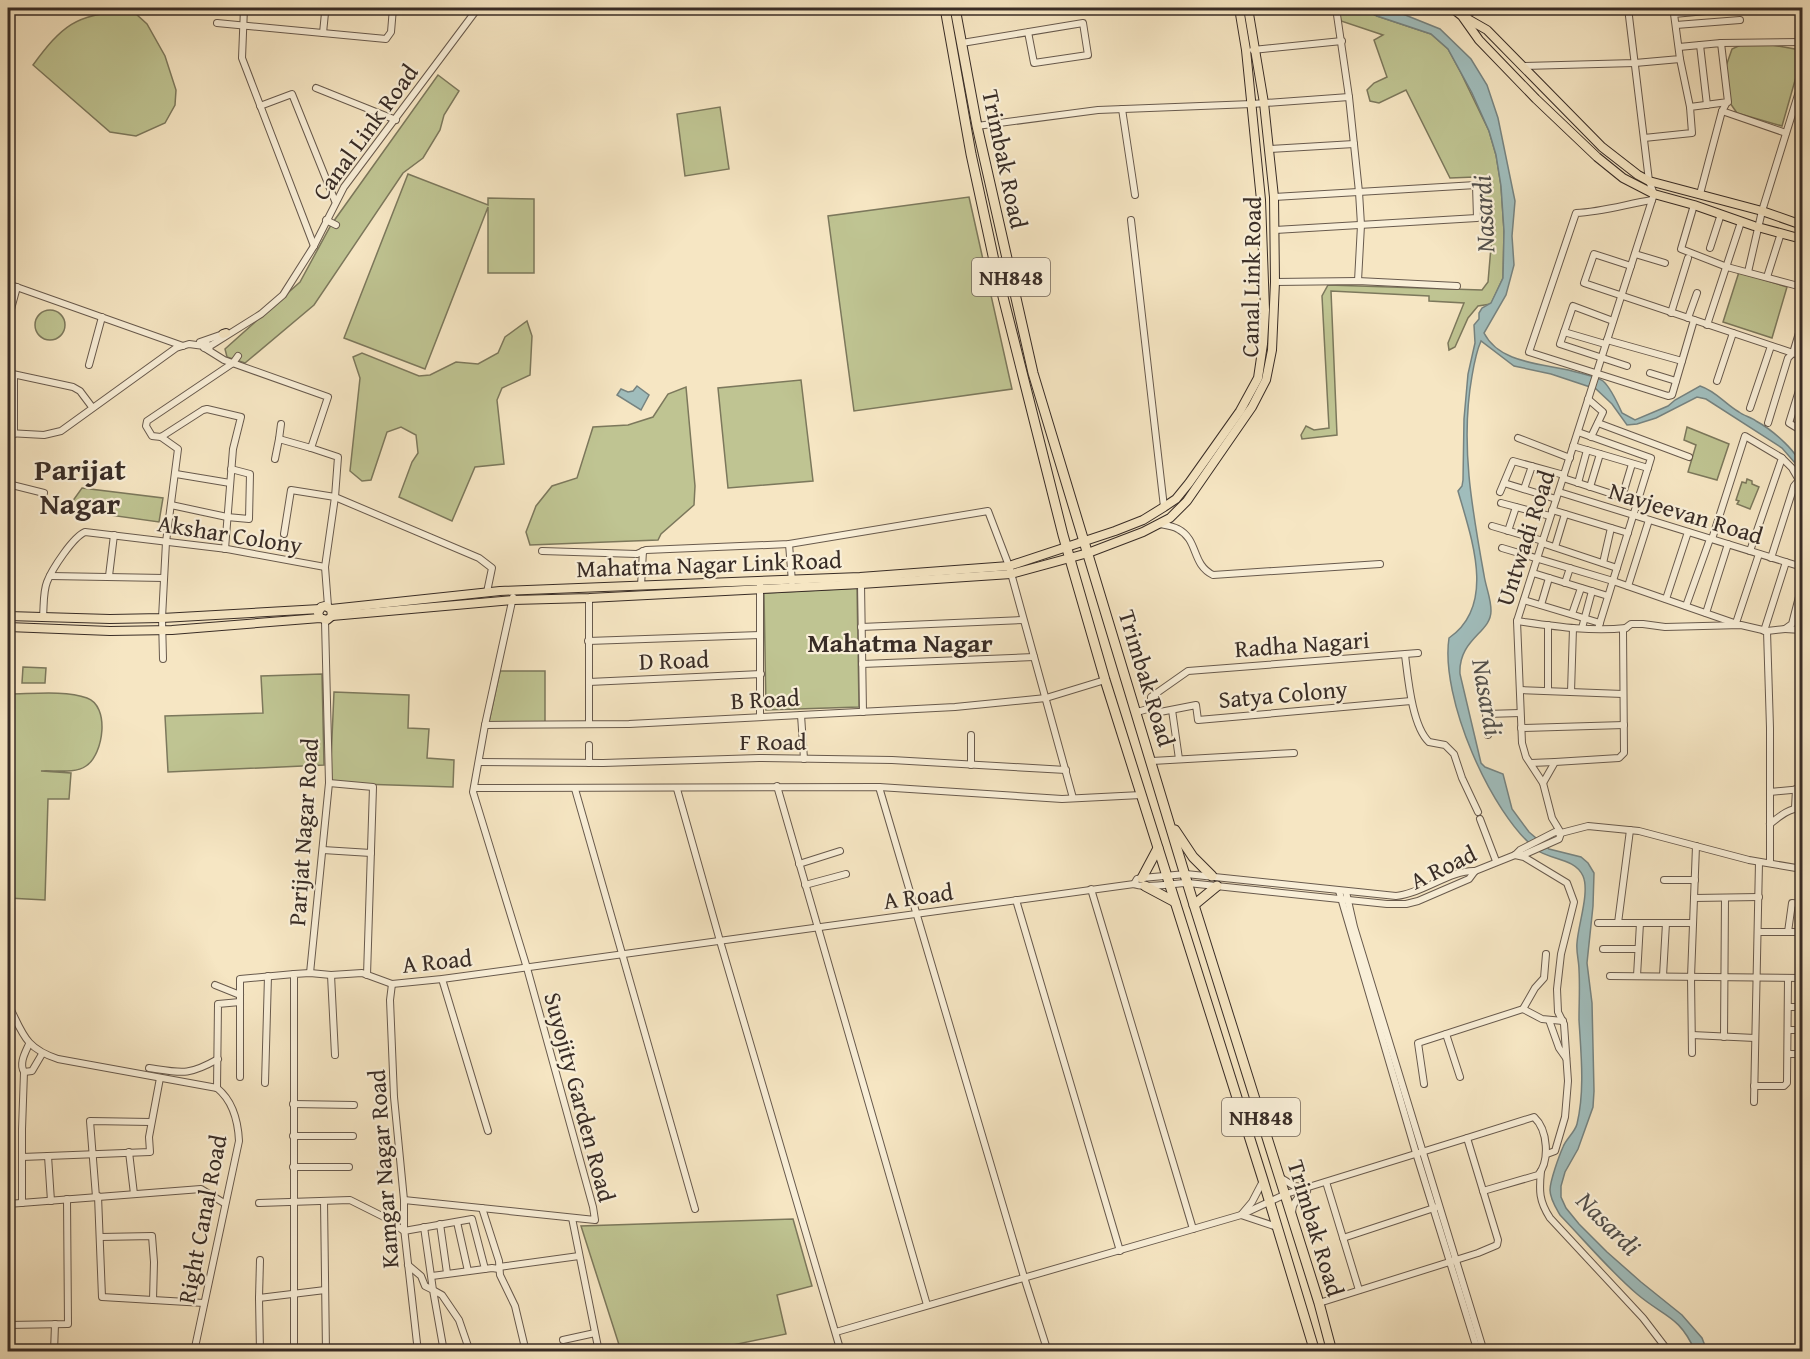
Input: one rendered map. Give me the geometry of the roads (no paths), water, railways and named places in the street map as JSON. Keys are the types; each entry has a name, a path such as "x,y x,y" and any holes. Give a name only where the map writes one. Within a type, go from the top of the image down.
{"highway":[{"name":"Trimbak Road","path":"945,8 975,187 1063,536 1158,848"},
{"name":"Trimbak Road","path":"955,8 977,126 1032,373 1194,905 1286,1194 1332,1352"},
{"path":"1169,820 1194,857 1212,876"},
{"path":"1158,848 1140,883 1175,902"},
{"name":"NH848","path":"1158,848 1263,1180"},
{"path":"1194,905 1217,886"},
{"name":"Trimbak Road","path":"1263,1180 1315,1352"}],"main road":[{"name":"Canal Link Road","path":"1085,542 1143,520 1176,499 1240,411 1258,378 1265,310 1261,200 1246,50 1239,8"},
{"name":"Canal Link Road","path":"1068,553 1088,553 1143,532 1170,518 1187,501 1252,407 1266,380 1272,350 1275,282 1274,197 1264,103 1248,8"},
{"path":"1452,8 1487,30 1602,147 1638,175 1649,181 1803,225"},
{"path":"1462,16 1479,40 1597,157 1623,178 1653,197 1694,205 1741,222 1803,239"},
{"path":"1080,530 1086,536 1096,537"},
{"path":"1050,554 1063,536"},
{"name":"Mahatma Nagar Link Road","path":"792,583 861,584 1010,570 1050,563 1085,542"},
{"path":"1092,565 1099,549"},
{"name":"Mahatma Nagar Link Road","path":"8,616 110,619 326,613 513,600 589,598 860,577 1010,570 1050,554 1068,553"},
{"path":"1050,563 1064,565 1073,570"},
{"name":"Mahatma Nagar Link Road","path":"8,627 110,631 162,630 326,613 487,592 641,586 760,585"}],"street":[{"path":"244,8 242,58 314,246"},
{"path":"217,23 386,39 391,32 393,8"},
{"name":"Canal Link Road","path":"11,433 53,434 61,431 166,357 189,345 237,329 261,314 283,295 314,246 335,201 478,8"},
{"path":"1336,8 1349,97 1359,192 1361,225 1358,281"},
{"path":"1462,16 1480,8"},
{"path":"1628,8 1649,181 1653,197 1596,212 1576,213 1529,352 1668,396 1672,395 1682,361 1696,293"},
{"path":"1644,138 1692,133 1690,107 1674,14 1692,10 1738,8"},
{"path":"323,33 325,14"},
{"path":"1676,25 1740,20"},
{"path":"962,43 1028,32 1083,23 1088,55 1034,63 1028,32"},
{"path":"1246,50 1341,41"},
{"path":"1678,47 1721,43 1803,42"},
{"path":"1700,194 1722,111 1728,102 1721,43"},
{"path":"1700,45 1707,105"},
{"path":"1521,66 1635,63 1680,59"},
{"path":"1748,272 1762,212 1803,82"},
{"path":"316,88 396,120"},
{"path":"260,106 292,94 335,201"},
{"path":"977,126 1098,110 1252,104 1349,97"},
{"path":"1690,107 1726,104"},
{"path":"1122,109 1135,195"},
{"path":"1722,111 1786,133"},
{"path":"1269,149 1354,144"},
{"path":"1274,197 1476,185 1477,218 1275,230"},
{"name":"Untwadi Road","path":"1558,835 1543,783 1526,757 1521,742 1517,621 1653,197"},
{"path":"1694,205 1681,249 1727,267 1803,287"},
{"path":"1710,248 1721,214"},
{"path":"326,220 336,225"},
{"path":"1131,220 1164,507"},
{"path":"1707,325 1741,222"},
{"path":"1767,277 1781,233"},
{"path":"1631,266 1594,254 1584,283 1803,356"},
{"path":"1635,254 1665,263"},
{"path":"1671,313 1688,258"},
{"path":"1275,282 1358,281 1457,286"},
{"path":"8,284 173,342 207,347 233,363 328,397 311,448 279,439"},
{"path":"8,320 17,286"},
{"path":"1613,321 1573,306 1560,344 1627,366"},
{"path":"88,365 102,316"},
{"path":"1768,423 1788,358 1793,353 1803,323"},
{"path":"1564,332 1682,361"},
{"path":"1717,381 1733,333"},
{"path":"207,347 224,335"},
{"path":"222,358 219,346 224,335"},
{"path":"1749,408 1771,346"},
{"path":"163,659 162,618 166,542 178,449 161,437 152,436 146,426 147,421 233,363 238,356"},
{"path":"1650,373 1676,381"},
{"path":"11,433 11,374 73,387 80,391 92,407"},
{"path":"1803,381 1789,423 1803,431"},
{"path":"1588,399 1603,412 1591,437"},
{"path":"161,437 203,410 241,417 233,449 225,549"},
{"path":"275,459 281,423"},
{"path":"1598,423 1689,457"},
{"path":"1578,432 1651,458 1599,626"},
{"path":"1686,606 1745,436 1782,458 1801,481 1792,492 1771,558"},
{"path":"1518,438 1570,458"},
{"path":"1573,446 1648,468"},
{"name":"Parijat Nagar Road","path":"310,973 329,783 324,567 335,497 338,457 311,448"},
{"path":"1578,483 1587,450"},
{"path":"1590,487 1600,454"},
{"path":"1750,551 1782,458"},
{"path":"1500,492 1513,461 1637,502"},
{"path":"1622,497 1632,464"},
{"path":"1524,489 1532,466"},
{"path":"171,505 227,517 249,519 250,474 231,469"},
{"path":"176,474 230,483"},
{"name":"Navjeevan Road","path":"1504,483 1633,515 1803,567"},
{"path":"8,484 44,493"},
{"path":"285,534 291,490 335,497 479,558 492,568 487,592"},
{"path":"1501,503 1565,514 1628,533"},
{"path":"1508,531 1516,507"},
{"path":"542,551 637,554 643,551 789,544 988,511 1010,570 1073,798"},
{"path":"1555,547 1565,514"},
{"path":"1628,586 1649,520"},
{"path":"1159,524 1179,530 1192,540 1204,571 1213,575 1380,564"},
{"path":"1492,526 1617,568"},
{"path":"1603,563 1611,528"},
{"name":"Akshar Colony","path":"43,616 46,583 78,534 85,532 225,549 324,567"},
{"path":"1666,599 1688,532"},
{"path":"109,576 114,535"},
{"path":"789,544 792,583"},
{"path":"1706,613 1728,544"},
{"path":"1502,548 1570,567 1738,624 1766,631 1803,630"},
{"path":"641,586 643,551"},
{"path":"1738,624 1759,554"},
{"path":"1770,863 1766,631 1786,562"},
{"path":"1565,583 1570,567"},
{"path":"1533,573 1608,596"},
{"path":"50,576 164,578"},
{"path":"1540,605 1549,578"},
{"path":"861,584 863,712"},
{"path":"760,585 760,717"},
{"path":"1785,629 1792,624 1803,585"},
{"path":"1572,614 1581,588"},
{"path":"515,591 485,725 473,792 526,968"},
{"path":"1582,628 1592,591"},
{"path":"589,598 589,724"},
{"path":"1524,600 1584,618 1599,626"},
{"path":"861,627 1023,620"},
{"path":"1517,621 1573,628 1599,626 1626,628"},
{"path":"1531,763 1619,758 1624,753 1623,630 1631,624 1665,627 1738,624"},
{"path":"1548,626 1548,691"},
{"path":"1571,692 1573,628"},
{"path":"588,640 760,635"},
{"name":"Radha Nagari","path":"1150,708 1151,697 1188,671 1418,653"},
{"path":"1406,655 1411,701 1425,738 1429,742 1445,745 1454,754 1496,861"},
{"path":"862,664 1034,657"},
{"name":"D Road","path":"589,682 761,674"},
{"name":"B Road","path":"485,725 589,724 955,707 1046,698 1105,680"},
{"path":"1520,690 1623,694"},
{"name":"Satya Colony","path":"1172,710 1196,705 1198,720 1411,701"},
{"path":"1137,712 1150,708 1155,713 1172,710 1179,759"},
{"path":"1488,735 1486,714 1521,713"},
{"path":"801,715 804,759"},
{"path":"1521,728 1624,725"},
{"path":"971,735 971,765"},
{"path":"589,745 590,763"},
{"path":"1152,761 1294,753"},
{"name":"F Road","path":"479,762 590,763 759,758 892,760 1066,770"},
{"path":"1543,783 1555,762"},
{"path":"329,783 373,787 367,975"},
{"path":"777,786 927,1305"},
{"path":"474,788 879,787 1073,798 1141,795"},
{"path":"879,787 1048,1352"},
{"path":"575,789 695,1209"},
{"path":"677,789 841,1352"},
{"path":"1770,792 1799,789 1799,808 1785,812 1770,824"},
{"name":"A Road","path":"240,999 240,979 310,973 331,975 362,973 392,984 442,979 1168,879 1187,878 1217,886 1344,900 1387,904 1412,903 1469,879 1475,871 1496,861 1558,835 1588,826 1630,830 1803,869"},
{"path":"1618,923 1630,830"},
{"path":"1692,1053 1691,977 1696,846"},
{"path":"323,850 371,853"},
{"path":"799,864 840,851"},
{"path":"1519,853 1567,883 1574,902 1561,954 1557,989 1558,1012 1563,1021 1568,1081 1564,1117 1556,1151 1546,1154"},
{"path":"1754,1102 1760,861"},
{"path":"1187,878 1212,876 1396,896 1406,895 1465,870 1475,871"},
{"path":"321,872 329,878"},
{"path":"805,885 846,874"},
{"path":"1664,879 1695,880"},
{"path":"1091,890 1193,1230"},
{"path":"1342,891 1453,1260 1478,1352"},
{"path":"1694,898 1758,897"},
{"path":"1724,1037 1725,898"},
{"path":"1016,900 1120,1251"},
{"path":"1788,932 1792,903 1803,904"},
{"path":"1598,923 1693,923"},
{"path":"1637,976 1640,923"},
{"path":"1663,976 1666,923"},
{"path":"1758,932 1803,932"},
{"path":"1603,949 1638,950"},
{"path":"1424,1084 1418,1043 1523,1009 1535,987 1544,978 1546,954"},
{"name":"Suyojity Garden Road","path":"526,968 593,1207 595,1220 572,1218 599,1352"},
{"path":"294,974 294,1352"},
{"path":"331,975 334,1055"},
{"path":"265,1083 268,976"},
{"path":"1610,976 1803,978"},
{"path":"442,979 488,1131"},
{"path":"1754,1086 1787,1085 1788,979"},
{"name":"Kamgar Nagar Road","path":"392,984 390,1000 394,1097 404,1200 404,1231 418,1352"},
{"path":"215,985 240,999"},
{"path":"8,1004 29,1044 42,1054 58,1059 217,1088 218,1004 240,999"},
{"path":"240,999 240,1077"},
{"path":"1788,1007 1803,1007"},
{"path":"1523,1009 1542,1019 1563,1021"},
{"path":"1549,1020 1559,1048 1566,1059"},
{"path":"1788,1030 1803,1030"},
{"path":"1446,1034 1460,1077"},
{"path":"1692,1035 1755,1038"},
{"path":"22,1203 24,1072 22,1069 23,1057 29,1044"},
{"path":"24,1072 32,1071 42,1054"},
{"path":"1788,1054 1803,1054"},
{"path":"149,1068 184,1073 202,1068 218,1059"},
{"path":"22,1157 150,1152 151,1122 160,1078"},
{"name":"Right Canal Road","path":"194,1352 238,1141 236,1118 226,1095 217,1088"},
{"path":"293,1104 354,1105"},
{"path":"836,1332 1193,1230 1241,1215 1286,1194 1534,1117 1540,1124 1547,1148 1539,1187 1541,1205 1550,1218 1642,1318 1669,1352"},
{"path":"151,1122 90,1121 101,1237 102,1297 204,1303"},
{"path":"293,1136 353,1136"},
{"path":"1319,1303 1497,1245 1498,1240 1467,1138"},
{"path":"129,1152 134,1194"},
{"path":"48,1156 51,1201"},
{"path":"293,1167 349,1167"},
{"path":"1483,1191 1538,1175 1541,1171"},
{"path":"1281,1178 1302,1188 1315,1186"},
{"path":"1241,1215 1252,1202 1263,1180"},
{"path":"1326,1182 1359,1290"},
{"path":"1292,1215 1292,1207 1296,1199 1315,1186"},
{"path":"8,1204 201,1190 224,1203"},
{"path":"8,1326 68,1324 67,1199"},
{"path":"259,1203 350,1200 384,1217 404,1231 472,1219 485,1269"},
{"path":"404,1200 572,1218"},
{"path":"324,1202 326,1352"},
{"path":"1343,1238 1437,1207"},
{"path":"482,1208 506,1291 515,1306 526,1352"},
{"path":"1241,1215 1277,1227"},
{"path":"457,1222 468,1271"},
{"path":"440,1224 447,1273"},
{"path":"424,1227 444,1352"},
{"path":"101,1237 152,1236 153,1300"},
{"path":"432,1276 499,1269 499,1267 579,1256"},
{"path":"260,1260 260,1352"},
{"path":"1453,1260 1484,1352"},
{"path":"408,1265 421,1276 425,1286 442,1295 459,1320 470,1352"},
{"path":"1803,1287 1803,1293"},
{"path":"259,1298 325,1290"},
{"path":"54,1352 55,1324"},
{"path":"563,1340 595,1333"}],"water":[{"path":"1362,8 1388,8 1440,29 1471,59 1487,85 1498,118 1515,201 1512,236 1514,265 1506,295 1484,333 1492,344 1513,358 1592,376 1603,381 1622,413 1635,420 1668,406 1700,386 1770,430 1785,443 1801,464 1802,471 1782,448 1706,399 1697,397 1656,418 1627,425 1612,404 1596,389 1551,374 1514,366 1481,341 1479,345 1469,401 1467,451 1475,525 1491,611 1490,619 1464,652 1460,674 1481,763 1503,774 1512,809 1529,832 1549,849 1581,857 1594,873 1587,963 1592,1003 1593,1107 1578,1149 1565,1172 1561,1197 1566,1208 1579,1224 1607,1252 1682,1315 1702,1338 1707,1351 1695,1351 1677,1323 1647,1302 1618,1276 1560,1215 1551,1197 1553,1175 1564,1144 1576,1127 1581,1098 1577,946 1585,883 1583,876 1574,866 1537,850 1519,833 1502,810 1486,782 1460,721 1448,663 1449,638 1464,624 1472,608 1476,589 1474,549 1458,491 1463,480 1464,419 1468,374 1475,343 1474,325 1479,319 1482,308 1491,303 1503,278 1504,231 1501,186 1489,131 1448,49 1431,34 1377,16"},
{"path":"637,386 649,395 641,410 617,395 621,389 628,392 633,391"}],"district":[{"name":"Parijat Nagar","path":"80,486"},
{"name":"Mahatma Nagar","path":"900,642"}],"water label":[{"name":"Nasardi","path":"1483,214"},
{"name":"Nasardi","path":"1488,697"},
{"name":"Nasardi","path":"1609,1223"}]}
